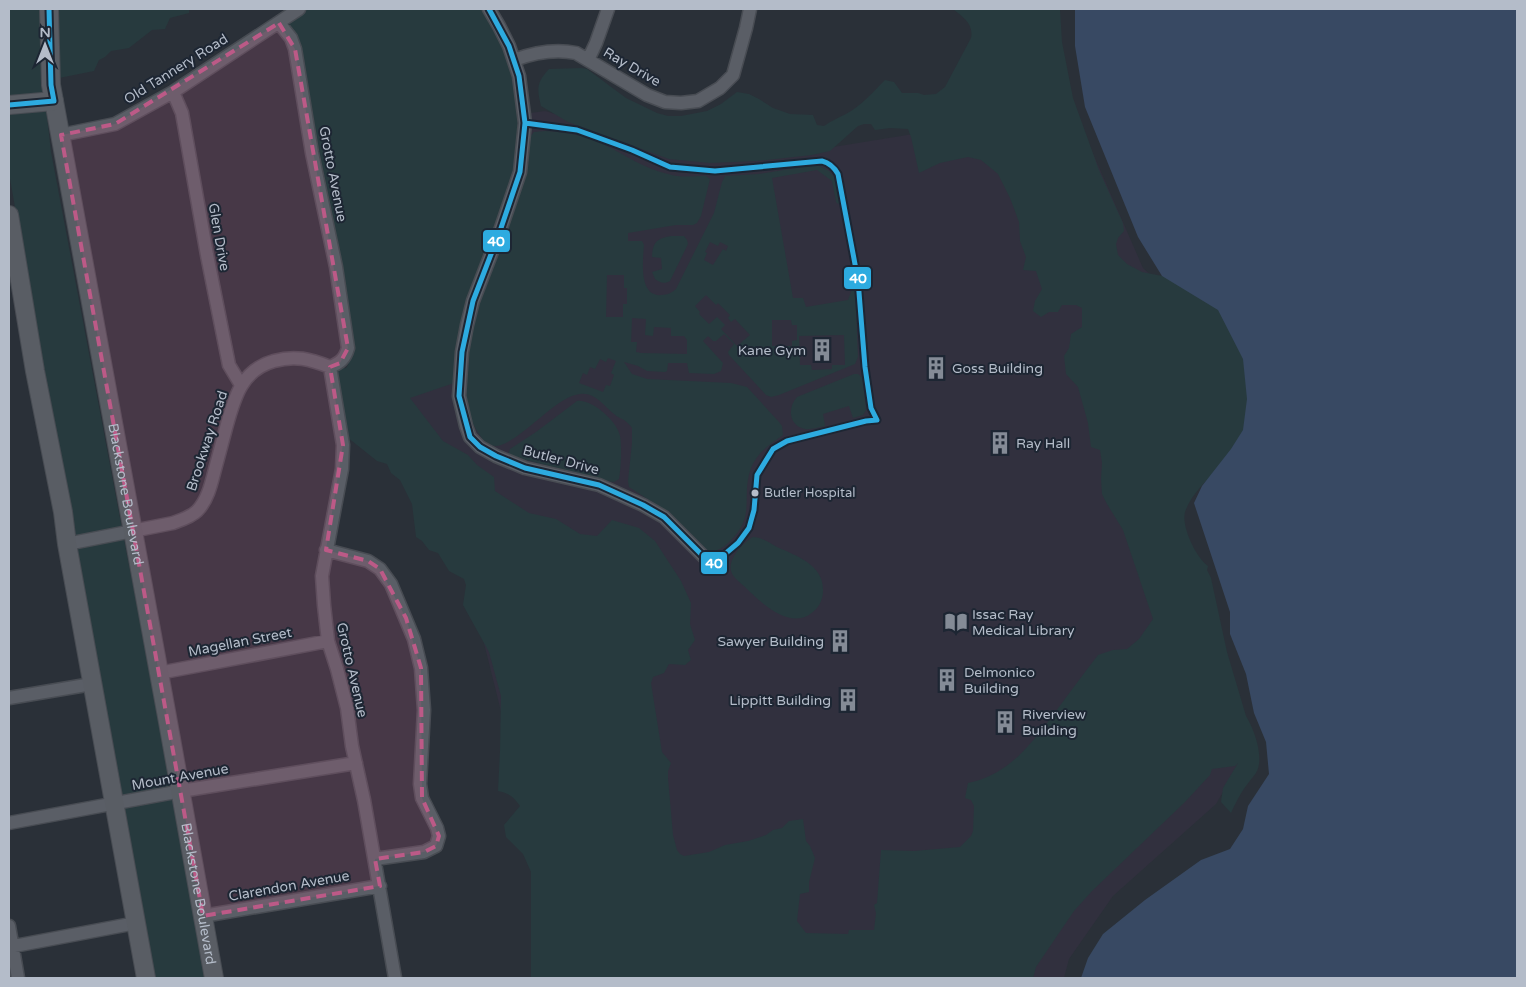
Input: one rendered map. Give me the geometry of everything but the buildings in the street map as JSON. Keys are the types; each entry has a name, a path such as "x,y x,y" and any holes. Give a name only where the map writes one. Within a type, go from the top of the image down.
{"main road":[{"name":"Blackstone Boulevard","path":"49,9 54,101 214,978"},
{"path":"9,105 54,101"},
{"path":"9,214 35,371 63,512 67,544 146,978"}],"street":[{"name":"Old Tannery Road","path":"61,135 115,124 173,92 299,9"},
{"name":"Butler Drive","path":"489,9 514,60 519,76 525,123 520,172 473,301 462,352 459,396 470,437 496,456 525,468 599,486 650,509 664,517 712,565"},
{"name":"Ray Drive","path":"588,60 608,9"},
{"name":"Ray Drive","path":"514,60 537,54 568,51 576,53 647,96 664,102 698,101 720,88 733,75 750,9"},
{"name":"Grotto Avenue","path":"279,23 291,38 294,49 312,153 336,267 348,348 346,356 340,363 330,367 343,445 342,469 322,576 328,641 347,708 395,978"},
{"name":"Glen Drive","path":"173,92 182,113 229,365 241,385"},
{"name":"Brookway Road","path":"67,544 133,532 187,518 197,511 206,497 212,483 233,401 241,385 252,372 268,363 287,358 313,360 330,367"},
{"path":"326,550 368,561 380,569 391,584 406,618 414,638 421,668 424,710 420,784 422,798 440,836 436,846 424,852 375,859"},
{"name":"Magellan Street","path":"159,673 328,641"},
{"path":"9,698 92,684"},
{"name":"Mount Avenue","path":"9,823 181,791 356,763"},
{"name":"Clarendon Avenue","path":"203,916 380,886"},
{"path":"10,946 136,923"},
{"path":"9,926 10,946 18,978"}],"highlighted area":[{"path":"279,23 295,49 348,348 340,363 330,367 343,445 326,550 368,561 380,569 406,618 421,668 422,798 439,836 436,846 424,852 375,859 380,886 203,916 61,135 115,124"}],"shaded area":[{"name":"Butler Hospital","path":"1073,108 1143,268 1185,308 1182,524 1236,720 1238,766 1216,804 1113,896 1069,959 1064,978 691,978 552,916 453,519 391,428 357,136 545,111 639,139 790,154"}],"green space":[{"path":"9,9 41,9 43,81 51,152 160,720 206,978 154,978 9,173"},
{"path":"50,9 189,9 189,13 170,18 165,29 152,30 129,48 111,51 99,60 94,71 54,79"},
{"path":"306,9 490,9 513,50 524,142 477,301 460,381 410,398 443,441 468,455 477,465 494,477 495,491 529,513 556,519 580,534 597,536 612,520 639,528 655,541 681,581 691,603 690,624 695,640 688,650 691,660 685,665 669,664 664,673 653,677 651,683 662,752 671,763 668,778 673,835 677,850 684,856 709,852 725,845 748,841 766,835 773,830 782,828 789,821 803,819 806,841 815,858 809,882 809,892 800,894 797,921 806,933 848,934 849,930 874,930 876,913 874,905 877,903 881,850 914,851 960,847 971,836 973,831 974,806 971,800 965,798 968,783 996,773 1019,756 1098,655 1113,650 1127,649 1139,639 1153,619 1123,530 1102,494 1100,450 1091,447 1088,423 1078,387 1066,374 1064,356 1069,348 1071,334 1082,327 1082,308 1076,305 1062,305 1058,312 1049,312 1041,317 1033,311 1035,301 1042,289 1036,271 1023,270 1026,257 1020,241 1019,222 998,174 981,160 968,157 940,163 919,173 908,129 890,128 875,130 871,124 864,124 858,126 830,151 812,155 757,161 710,163 669,159 568,122 541,106 539,86 549,69 582,68 587,69 626,98 657,113 668,116 681,116 707,111 721,104 737,92 749,94 773,108 790,114 813,115 817,125 824,126 857,107 885,80 894,82 902,93 936,94 945,87 971,38 969,25 953,9 1060,9 1062,42 1073,98 1099,170 1123,223 1124,231 1116,244 1118,255 1127,264 1142,272 1175,280 1222,311 1269,398 1217,469 1195,494 1185,512 1184,518 1187,533 1194,549 1208,566 1207,570 1211,578 1227,652 1259,752 1256,773 1241,793 1231,813 1221,802 1223,788 1238,763 1235,766 1212,769 1210,775 1185,802 1092,891 1074,911 1036,967 1033,978 531,978 531,872 523,854 506,837 504,825 520,806 511,796 498,791 501,696 489,652 463,605 466,585 464,579 449,571 438,553 429,550 416,537 412,504 400,480 391,473 387,464 377,461 342,433 332,369 346,368 349,351 303,64 283,25"},
{"path":"553,131 583,136 660,172 687,177 706,176 710,179 701,216 697,223 628,233 628,241 642,241 644,245 643,268 645,284 654,294 662,295 676,289 714,213 725,176 759,174 819,166 829,171 834,177 840,202 838,204 832,181 817,170 772,178 793,298 803,298 806,307 848,300 852,289 855,288 858,357 855,364 771,397 766,395 729,355 728,352 734,344 724,334 716,341 713,341 708,336 703,341 723,363 721,371 714,374 689,373 687,363 668,363 667,371 665,372 647,371 624,362 632,374 647,379 731,383 747,387 782,426 783,435 760,453 751,468 748,479 745,516 742,525 727,544 720,549 715,551 706,550 663,509 629,487 632,428 595,397 585,394 571,396 551,409 521,434 498,446 485,441 473,423 468,407 466,390 466,372 471,337 479,305 521,191 530,137 534,132","holes":["710,242 718,246 720,242 728,246 726,251 723,249 713,265 704,260 707,253 705,252","607,275 624,275 624,288 627,288 627,304 623,304 623,317 606,317","706,295 716,305 718,303 730,315 728,318 731,322 735,319 750,335 737,346 721,329 725,325 717,317 709,324 699,314 700,312 695,306","632,318 646,319 645,335 653,336 654,327 671,328 671,336 684,336 687,340 687,354 636,352 637,342 631,342","772,320 791,320 792,325 797,325 797,340 792,341 792,346 772,346","844,335 845,365 832,365 832,369 812,370 811,365 800,365 799,336","608,358 616,361 611,373 614,375 610,386 606,385 603,392 579,383 583,373 587,375 590,367 595,369 600,359 606,362"]},
{"path":"671,236 684,236 688,244 670,281 662,283 655,279 652,272 662,269 661,258 652,257 652,252 656,242"},
{"path":"854,374 862,377 863,381 866,410 863,415 853,418 849,406 823,414 825,426 805,429 796,424 791,416 791,411 797,397"},
{"path":"577,401 583,401 596,407 609,418 618,430 621,440 621,463 619,479 614,482 508,454 510,449"},
{"path":"753,537 762,539 801,558 819,574 823,591 821,602 814,611 805,617 796,618 777,613 760,601 735,578 731,571 734,556"}],"water":[{"path":"1075,9 1517,9 1517,978 1081,978 1088,958 1103,934 1145,900 1201,860 1230,849 1243,829 1248,806 1269,774 1266,742 1254,713 1246,674 1230,634 1230,612 1194,503 1202,486 1231,449 1243,430 1247,399 1243,359 1218,310 1162,276 1138,237 1085,107 1075,46"}],"transit line":[{"name":"40","path":"9,105 54,101 51,85 49,9"},
{"name":"40","path":"489,9 509,46 519,76 525,123 520,172 473,301 462,352 459,396 470,437 480,447 525,468 599,485 643,505 664,517 712,565 738,543 749,528 754,510 757,475 773,449 787,441 866,421 877,420"},
{"name":"40","path":"525,123 577,130 632,150 670,167 715,171 822,161 835,169 838,174 858,280 865,367 871,408 877,420"}],"place":[{"name":"Kane Gym","path":"822,350"},
{"name":"Goss Building","path":"936,368"},
{"name":"Ray Hall","path":"1000,443"},
{"name":"Butler Hospital","path":"755,493"},
{"name":"Issac Ray Medical Library","path":"956,622"},
{"name":"Sawyer Building","path":"840,641"},
{"name":"Delmonico Building","path":"947,680"},
{"name":"Lippitt Building","path":"848,700"},
{"name":"Riverview Building","path":"1005,722"}]}
